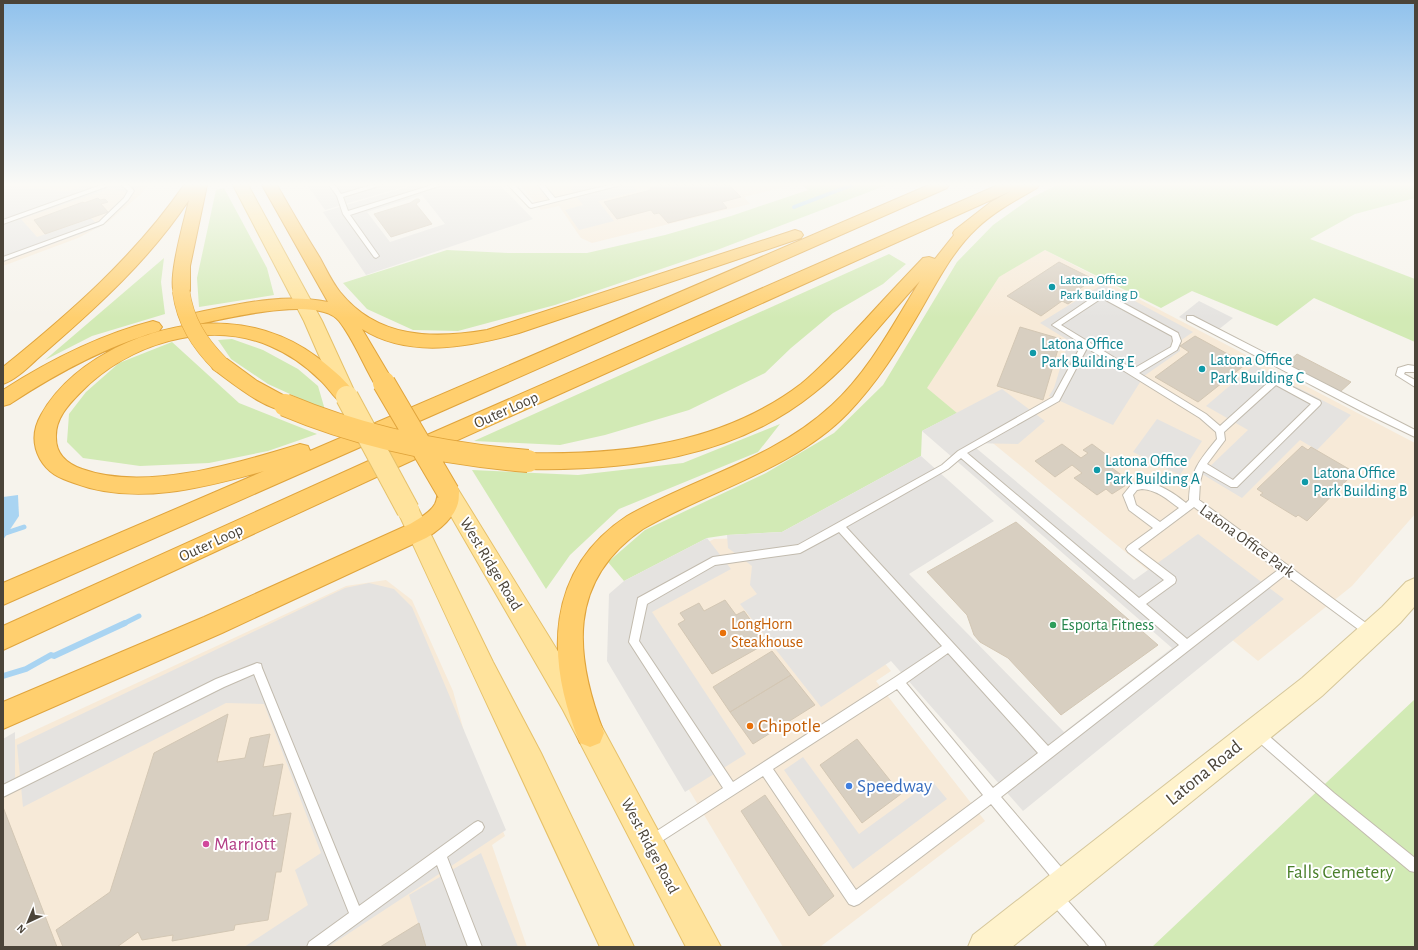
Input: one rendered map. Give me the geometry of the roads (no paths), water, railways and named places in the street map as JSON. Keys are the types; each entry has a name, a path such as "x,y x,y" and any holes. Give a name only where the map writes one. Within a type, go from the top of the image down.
{"highway":[{"path":"3,377 57,332 110,282 158,229"},
{"path":"190,229 182,266 181,292 185,313 192,331 204,348 220,364 250,386 285,405 347,429 412,446 467,455 528,461 589,462 652,454 708,439 744,426 774,411 805,390 825,373 931,260 966,229"},
{"name":"West Ridge Road","path":"295,229 448,492"},
{"path":"332,294 343,306 361,321 392,336 432,342 476,339 553,316 810,229"},
{"name":"Outer Loop","path":"3,594 839,229"},
{"name":"Outer Loop","path":"3,638 403,455 911,229"},
{"path":"590,733 580,710 574,686 570,664 569,633 577,592 586,572 597,556 610,541 634,524 774,456 813,431 837,411 859,390 875,369 933,272 953,245 967,229"},
{"path":"3,399 71,357 127,334 162,325 252,308 304,304 327,307 345,316"},
{"path":"347,397 313,362 292,348 271,339 228,330 187,332 158,339 129,350 101,365 76,384 61,400 50,417 45,438 46,448 50,457 57,466 82,479 129,484 180,481 226,473 279,458 354,434 445,401"},
{"path":"3,716 213,625 413,520 430,524 442,512 447,504 448,492"}],"main road":[{"path":"264,229 320,335 347,397 413,520 484,671 531,763 617,947"},
{"name":"West Ridge Road","path":"448,492 549,660 590,733 704,947"}],"street":[{"name":"Latona Road","path":"985,947 1312,687 1371,633 1415,589"}],"lane":[{"path":"3,259 84,229"},
{"path":"357,229 376,256"},
{"path":"1133,373 1174,348 1177,341 1175,335 1102,295 1056,325 1086,343 1133,373 1203,416 1220,431 1274,381 1317,403 1234,485 1200,465"},
{"path":"1190,318 1415,434"},
{"path":"730,790 634,642 642,602 713,561 800,549 945,467 961,453 1056,399 1086,343"},
{"path":"1415,369 1408,368 1401,370 1400,375 1415,384"},
{"name":"Latona Office Park","path":"1220,431 1221,440 1200,465 1190,505 1286,569 1371,633"},
{"path":"961,453 1187,645"},
{"path":"1139,604 1171,580 1131,549 1160,528 1190,505 1156,487 1148,485 1134,487 1128,495 1132,507 1160,528"},
{"path":"840,527 1047,754"},
{"path":"765,768 854,898 992,796 1286,569"},
{"path":"649,843 898,682 949,647"},
{"path":"3,791 220,683 257,668 357,916"},
{"path":"898,682 992,796 1059,888 1099,947"},
{"path":"1255,732 1330,797 1415,866"},
{"path":"314,947 478,827"},
{"path":"440,855 475,947"}],"water":[{"path":"18,495 19,516 3,540 3,497"}],"waterway":[{"path":"3,534 24,527"},
{"path":"125,623 139,616"},
{"path":"3,676 26,669 51,655 54,656 125,623"}],"place":[{"name":"Latona Office Park Building D","path":"1052,287"},
{"name":"Latona Office Park Building E","path":"1033,353"},
{"name":"Latona Office Park Building C","path":"1202,369"},
{"name":"Latona Office Park Building A","path":"1097,470"},
{"name":"Latona Office Park Building B","path":"1305,482"},
{"name":"Esporta Fitness","path":"1053,625"},
{"name":"LongHorn Steakhouse","path":"723,633"},
{"name":"Chipotle","path":"750,726"},
{"name":"Speedway","path":"849,786"},
{"name":"Marriott","path":"206,844"}],"park label":[{"name":"Falls Cemetery","path":"1340,872"}]}
